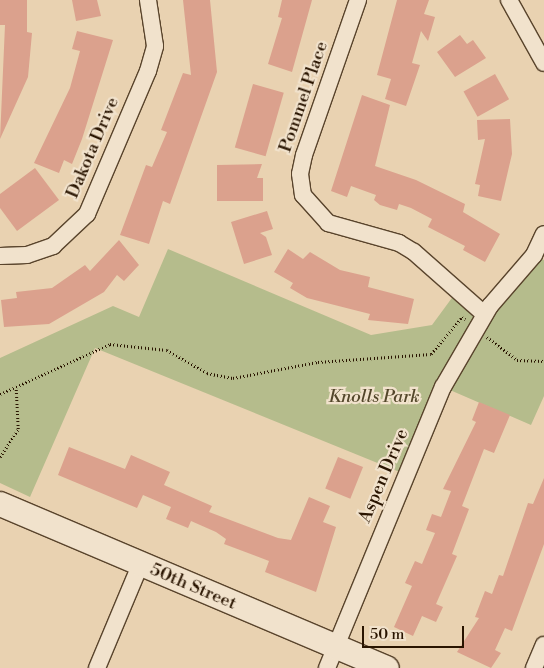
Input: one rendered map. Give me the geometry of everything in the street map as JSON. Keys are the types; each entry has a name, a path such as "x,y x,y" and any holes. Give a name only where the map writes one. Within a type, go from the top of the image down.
{"main road":[{"name":"50th Street","path":"0,504 140,565 387,668"}],"street":[{"name":"Dakota Drive","path":"0,256 27,255 53,246 87,214 148,71 155,46 148,0"},
{"name":"Pommel Place","path":"358,0 300,174 310,207 328,222 399,243 414,252 480,321"},
{"path":"509,0 543,55"},
{"name":"Aspen Drive","path":"327,668 443,387 480,321 534,255 544,234"},
{"path":"97,668 140,565"},
{"path":"534,668 544,645"}],"path":[{"path":"0,394 16,389 110,344 167,350 207,373 232,378 318,362 431,354 462,317 480,321 517,360 544,361"},
{"path":"0,457 18,429 16,389"}],"green space":[{"name":"Knolls Park","path":"168,249 371,335 432,325 457,291 484,314 534,255 544,260 544,396 531,425 443,387 407,475 95,348 30,497 0,483 0,358 113,306 139,317"}],"building":[{"path":"0,0 27,0 27,32 32,33 28,77 0,139 5,25 0,25"},
{"path":"72,0 97,0 101,16 76,21"},
{"path":"183,0 210,0 217,72 170,204 163,201 149,244 120,235 146,165 152,167 167,132 161,130 183,73 191,75"},
{"path":"282,0 312,0 292,72 268,64 282,18 278,17"},
{"path":"397,0 429,0 424,14 435,17 428,41 421,31 412,63 420,65 406,106 385,99 391,79 377,75"},
{"path":"77,31 113,40 82,139 72,164 64,160 59,173 34,163 70,88 80,51 72,49"},
{"path":"460,35 467,44 473,40 486,58 455,77 437,52"},
{"path":"495,74 509,99 478,117 464,91"},
{"path":"253,84 284,93 266,156 235,147"},
{"path":"362,95 390,105 375,166 416,180 465,204 463,212 500,234 485,262 463,250 465,246 428,227 432,219 411,208 399,204 397,210 380,205 374,200 376,195 351,186 347,197 331,191"},
{"path":"510,119 512,154 501,201 478,196 480,185 475,184 485,139 478,140 477,120"},
{"path":"262,164 257,178 263,178 263,201 217,201 217,165"},
{"path":"35,168 59,200 17,231 0,208 0,194"},
{"path":"267,211 273,229 260,233 266,237 272,255 244,264 231,222"},
{"path":"119,240 139,265 124,281 117,275 104,292 49,324 4,327 1,300 17,298 16,292 52,288 85,265 90,271"},
{"path":"288,249 303,259 310,252 340,270 370,277 368,287 414,299 408,324 368,320 370,314 307,298 290,288 293,283 274,272"},
{"path":"479,402 510,415 494,453 484,449 462,506 469,509 452,554 457,556 436,604 443,607 436,622 422,616 413,636 394,627 412,586 405,583 415,561 422,564 435,533 426,530 432,514 441,517 451,491 443,489 476,422 472,420"},
{"path":"69,447 125,469 131,455 170,472 164,485 212,506 209,512 278,538 291,540 309,497 330,506 323,522 336,527 316,592 265,572 269,561 224,544 226,539 216,532 191,521 188,528 166,519 171,507 143,495 137,508 58,475"},
{"path":"338,457 363,467 350,499 325,489"},
{"path":"544,478 544,544 512,631 505,628 495,650 501,653 491,668 457,652 479,618 475,617 485,591 492,594 499,575 503,576 528,503 533,504"}]}
